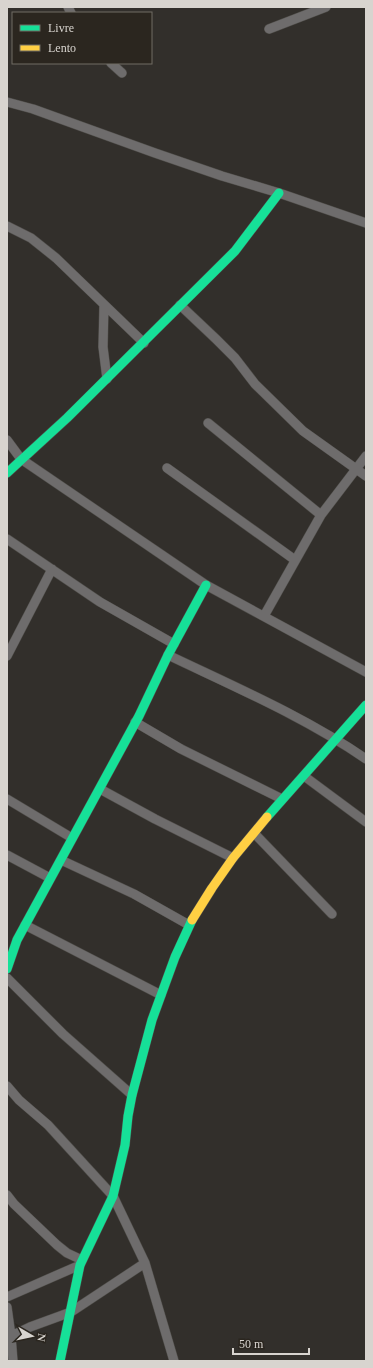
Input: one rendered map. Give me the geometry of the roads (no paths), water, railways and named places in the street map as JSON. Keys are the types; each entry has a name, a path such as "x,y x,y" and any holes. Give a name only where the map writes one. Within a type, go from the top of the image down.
{"street":[{"path":"269,29 326,7"},
{"path":"112,64 122,73"},
{"path":"7,102 33,109 222,176 278,193 366,223"},
{"path":"7,473 67,418 235,251 278,193"},
{"path":"7,226 31,238 56,258 144,342"},
{"path":"104,305 103,347 107,379"},
{"path":"180,305 226,348 255,384 303,431 366,476"},
{"path":"208,423 321,515"},
{"path":"7,440 21,459 206,584 366,672"},
{"path":"264,616 321,515 366,456"},
{"path":"167,468 295,560"},
{"path":"7,539 106,605 174,644"},
{"path":"7,656 52,569"},
{"path":"7,969 11,944 25,925 100,789 136,722 168,655 206,584"},
{"path":"168,655 336,739 366,759"},
{"path":"60,1361 81,1263 113,1196 125,1145 132,1095 148,1034 160,995 189,925 233,858 282,799 304,776 366,704"},
{"path":"136,722 181,749 282,799"},
{"path":"304,776 366,822"},
{"path":"100,789 155,819 233,858"},
{"path":"7,799 72,838"},
{"path":"254,833 332,914"},
{"path":"7,855 50,878"},
{"path":"60,860 134,894 189,925"},
{"path":"25,925 160,995"},
{"path":"7,978 63,1034 132,1095"},
{"path":"7,1086 19,1100 48,1125 113,1196 145,1263 174,1361"},
{"path":"7,1195 14,1204 57,1244 81,1263"},
{"path":"7,1297 81,1263"},
{"path":"11,1336 30,1327 71,1312 145,1263"},
{"path":"7,1307 13,1361"}]}
